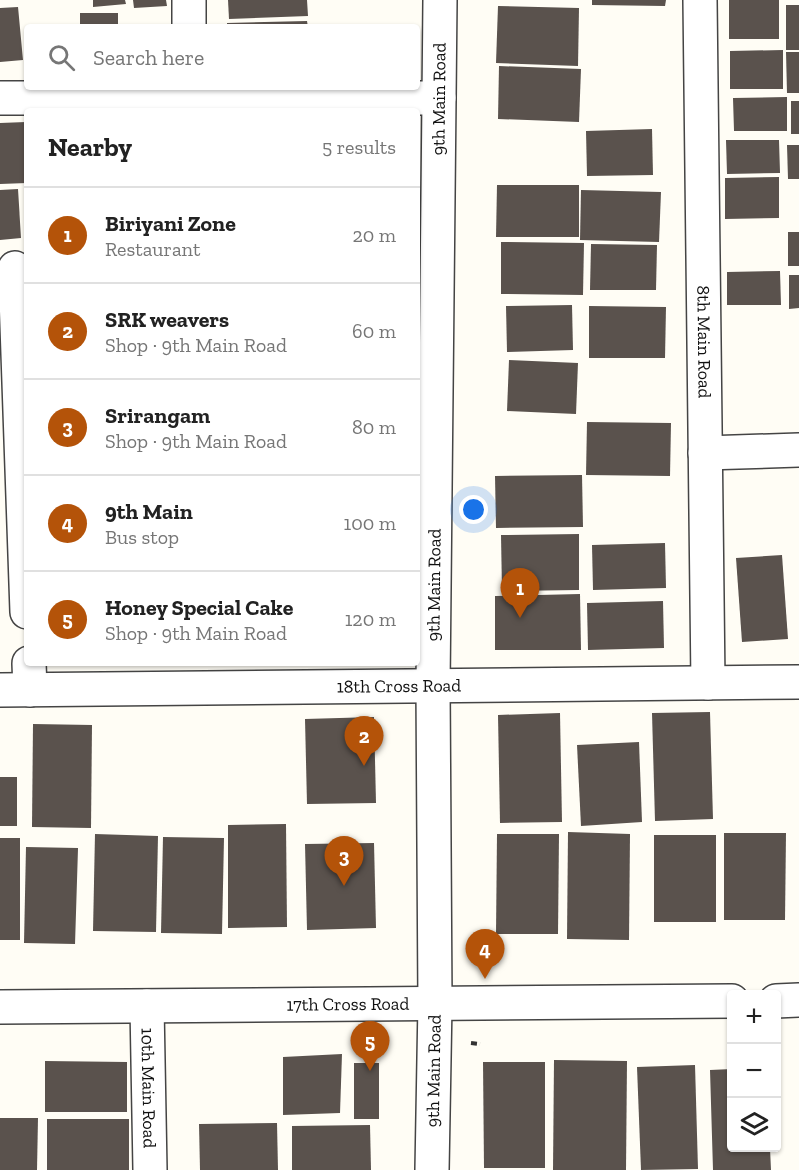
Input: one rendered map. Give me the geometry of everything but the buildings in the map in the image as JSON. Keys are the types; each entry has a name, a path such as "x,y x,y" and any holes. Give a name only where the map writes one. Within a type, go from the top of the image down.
{"street":[{"path":"189,0 189,24"},
{"name":"9th Main Road","path":"432,1170 435,1003 433,686 440,0"},
{"name":"8th Main Road","path":"700,0 708,683"},
{"path":"0,98 439,98"},
{"path":"14,268 12,507 24,591"},
{"path":"705,453 799,450"},
{"name":"18th Cross Road","path":"19,681 199,676 433,686 799,682"},
{"path":"781,1001 799,1000"},
{"name":"17th Cross Road","path":"0,1007 727,1001"},
{"name":"10th Main Road","path":"147,1006 150,1170"}],"path":[{"path":"471,1043 480,1044"}],"place":[{"name":"Biriyani Zone","path":"520,618"},
{"name":"SRK weavers","path":"364,766"},
{"name":"Srirangam","path":"344,886"},
{"name":"9th Main","path":"485,979"},
{"name":"Honey Special Cake","path":"370,1071"}]}
